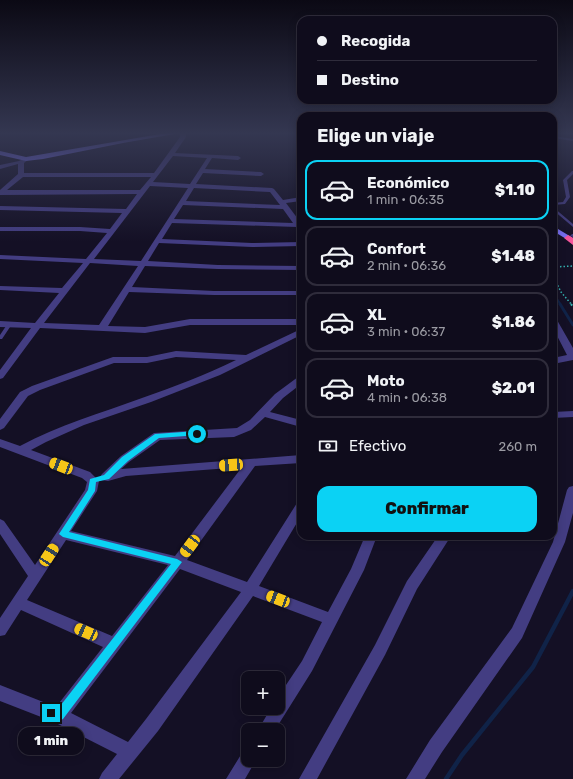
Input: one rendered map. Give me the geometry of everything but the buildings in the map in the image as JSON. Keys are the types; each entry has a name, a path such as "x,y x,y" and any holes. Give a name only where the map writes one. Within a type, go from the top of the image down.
{"street":[{"path":"1,193 21,175 22,169"},
{"path":"0,376 64,291 160,169"},
{"path":"102,328 202,171 261,174"},
{"path":"21,175 156,175"},
{"path":"148,184 272,190 297,222"},
{"path":"1,193 142,192"},
{"path":"181,203 283,204 297,200"},
{"path":"0,208 127,211"},
{"path":"291,215 297,214"},
{"path":"170,221 297,226"},
{"path":"557,227 572,238"},
{"path":"0,229 80,229 112,231"},
{"path":"557,230 572,238"},
{"path":"157,241 252,245 297,244"},
{"path":"0,265 4,257 218,267 297,268"},
{"path":"0,288 64,291"},
{"path":"127,289 228,293 297,293"},
{"path":"0,324 146,330 190,322 297,322"},
{"path":"557,327 573,357 557,360"},
{"path":"21,451 42,439 80,423 217,373 297,334"},
{"path":"0,426 24,394 36,388 113,360 147,360 176,354 245,358"},
{"path":"106,477 125,459 158,436 234,433 244,431 251,426 280,395 297,382"},
{"path":"263,413 297,423"},
{"path":"557,415 573,414"},
{"path":"0,443 86,476 93,481"},
{"path":"93,481 126,472 297,459"},
{"path":"59,716 251,463"},
{"path":"0,630 91,491 93,481"},
{"path":"415,779 436,746 517,633 559,542 573,490"},
{"path":"108,779 156,719 251,588 297,513"},
{"path":"0,524 35,576"},
{"path":"63,534 177,562 251,588 331,619"},
{"path":"270,723 307,666 357,570 368,540"},
{"path":"308,779 380,650 412,585 441,540"},
{"path":"18,602 114,644"},
{"path":"0,694 59,716 130,752"},
{"path":"235,779 243,767"}],"lane":[{"path":"573,172 565,180 568,197 564,203 558,204 573,226"},
{"path":"557,211 567,219"},
{"path":"0,338 10,324"}],"path":[{"path":"557,267 573,266"},
{"path":"557,284 561,292 573,307"}],"waterway":[{"path":"557,299 561,305"},
{"path":"560,304 573,325"},
{"path":"446,779 462,755 533,667 573,591"}],"route":[{"path":"51,713 59,716 177,562 63,534 91,491 93,481 106,477 125,459 158,436 197,434"}]}
